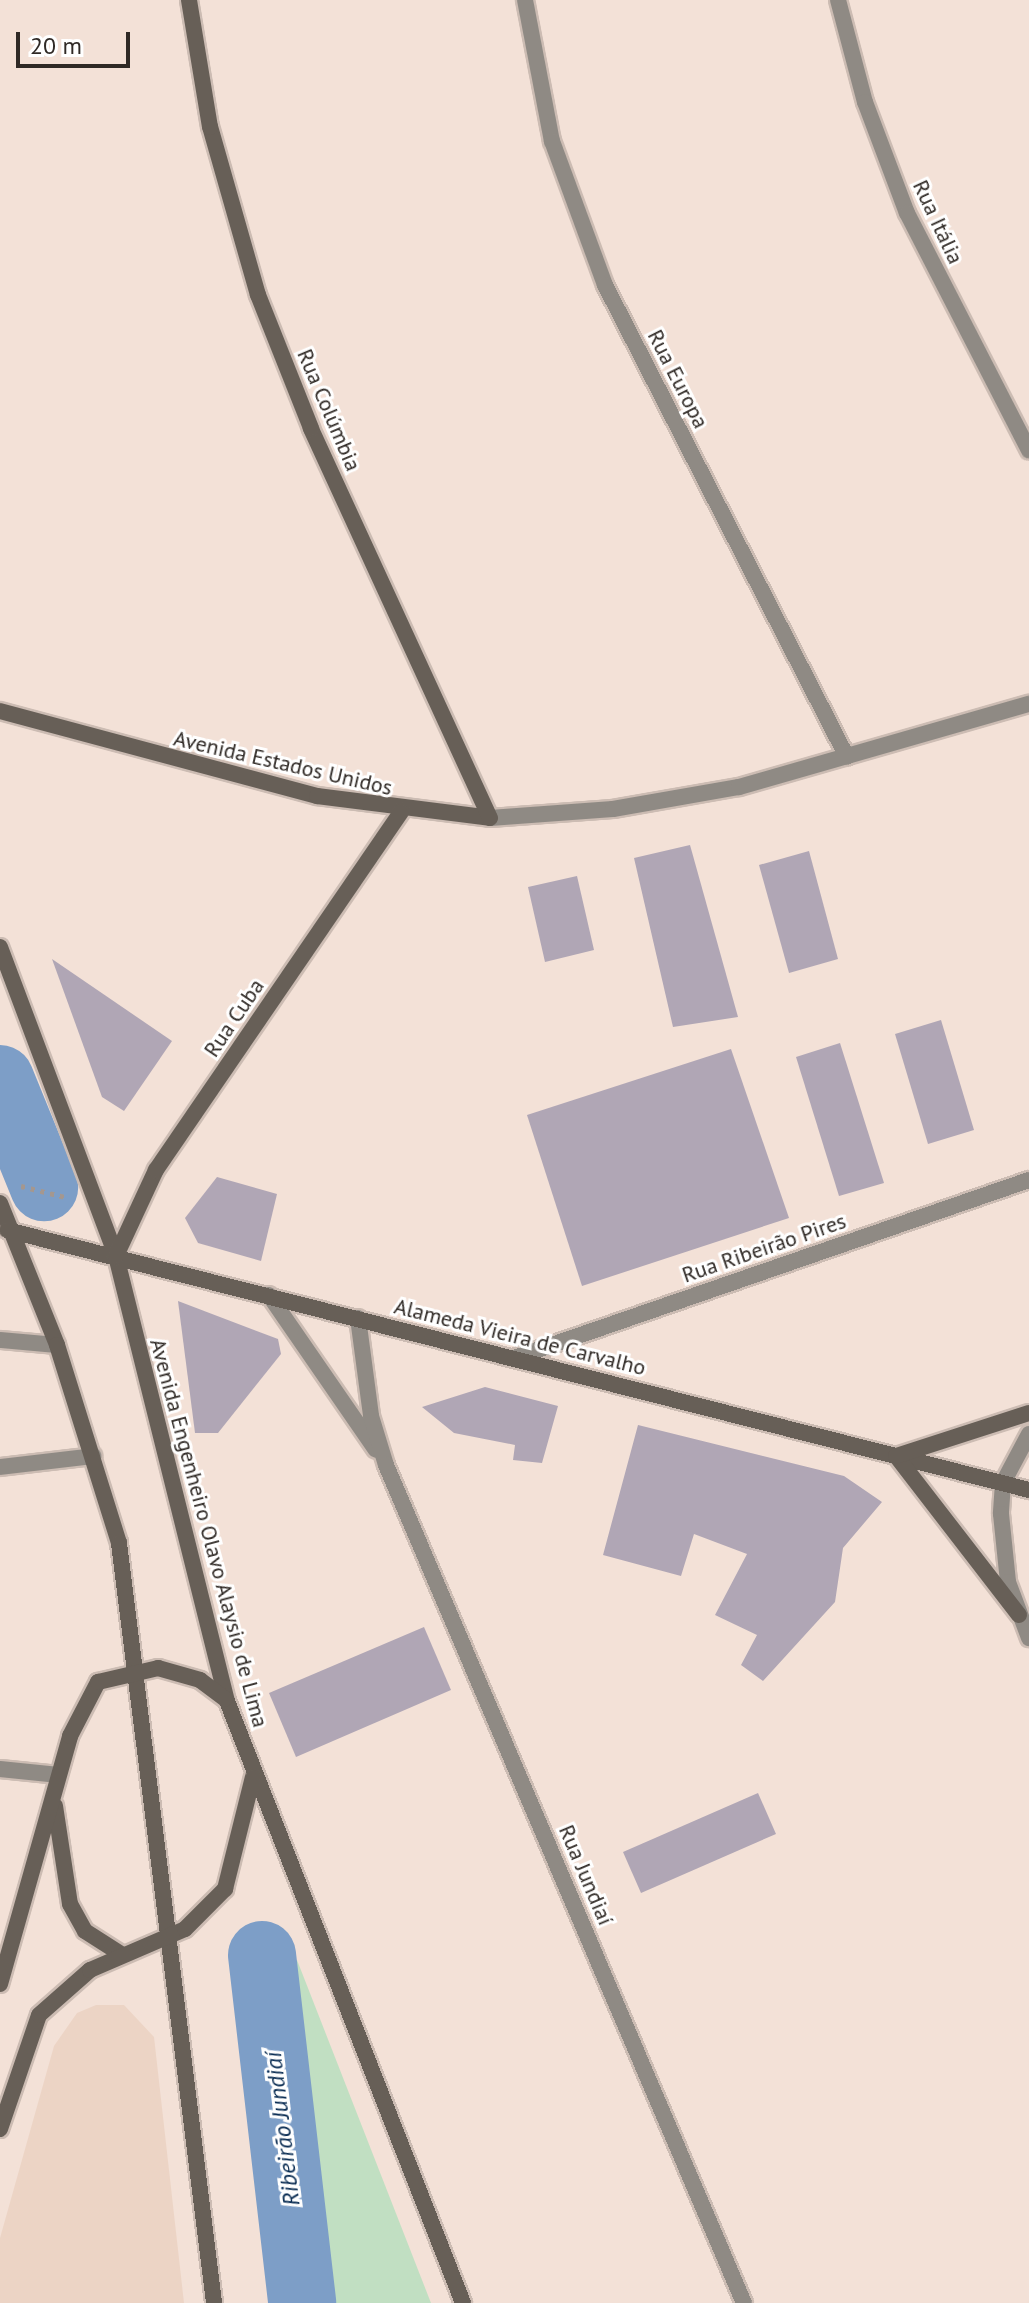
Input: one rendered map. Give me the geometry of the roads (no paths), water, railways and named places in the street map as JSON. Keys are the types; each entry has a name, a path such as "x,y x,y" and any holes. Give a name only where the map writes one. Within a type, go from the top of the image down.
{"main road":[{"name":"Rua Colúmbia","path":"189,0 210,127 258,295 311,428 490,818"},
{"name":"Avenida Estados Unidos","path":"0,711 154,756 401,812 490,818"},
{"name":"Rua Cuba","path":"116,1256 156,1170 401,812"},
{"name":"Avenida Engenheiro Olavo Alaysio de Lima","path":"0,947 116,1256 227,1701 253,1775 463,2303"},
{"path":"0,1203 6,1230 57,1345 119,1543 138,1668 214,2303"},
{"name":"Alameda Vieira de Carvalho","path":"6,1230 1029,1490"},
{"path":"1019,1615 896,1456 1029,1413"},
{"path":"0,1984 81,1706 98,1682 138,1668 200,1680 227,1701"},
{"path":"0,2129 39,2015 78,1979 121,1954 171,1936 206,1914 225,1889 253,1775"},
{"path":"54,1792 70,1904 85,1931 121,1954"}],"street":[{"name":"Rua Europa","path":"525,0 552,141 605,285 847,757"},
{"name":"Rua Itália","path":"838,0 865,102 907,213 1029,450"},
{"name":"Avenida Estados Unidos","path":"490,818 645,803 847,757 1029,704"},
{"name":"Rua Ribeirão Pires","path":"514,1358 1029,1180"},
{"name":"Rua Jundiaí","path":"269,1295 386,1465"},
{"name":"Rua Jundiaí","path":"358,1318 371,1416 386,1465 744,2303"},
{"path":"0,1340 57,1345"},
{"path":"1029,1434 1003,1483 1002,1548 1019,1615 1029,1638"},
{"path":"0,1467 93,1456"},
{"path":"0,1769 59,1775"}],"waterway":[{"name":"Ribeirão Jundiaí","path":"0,1079 44,1187"},
{"name":"Ribeirão Jundiaí","path":"262,1955 302,2303"}]}
